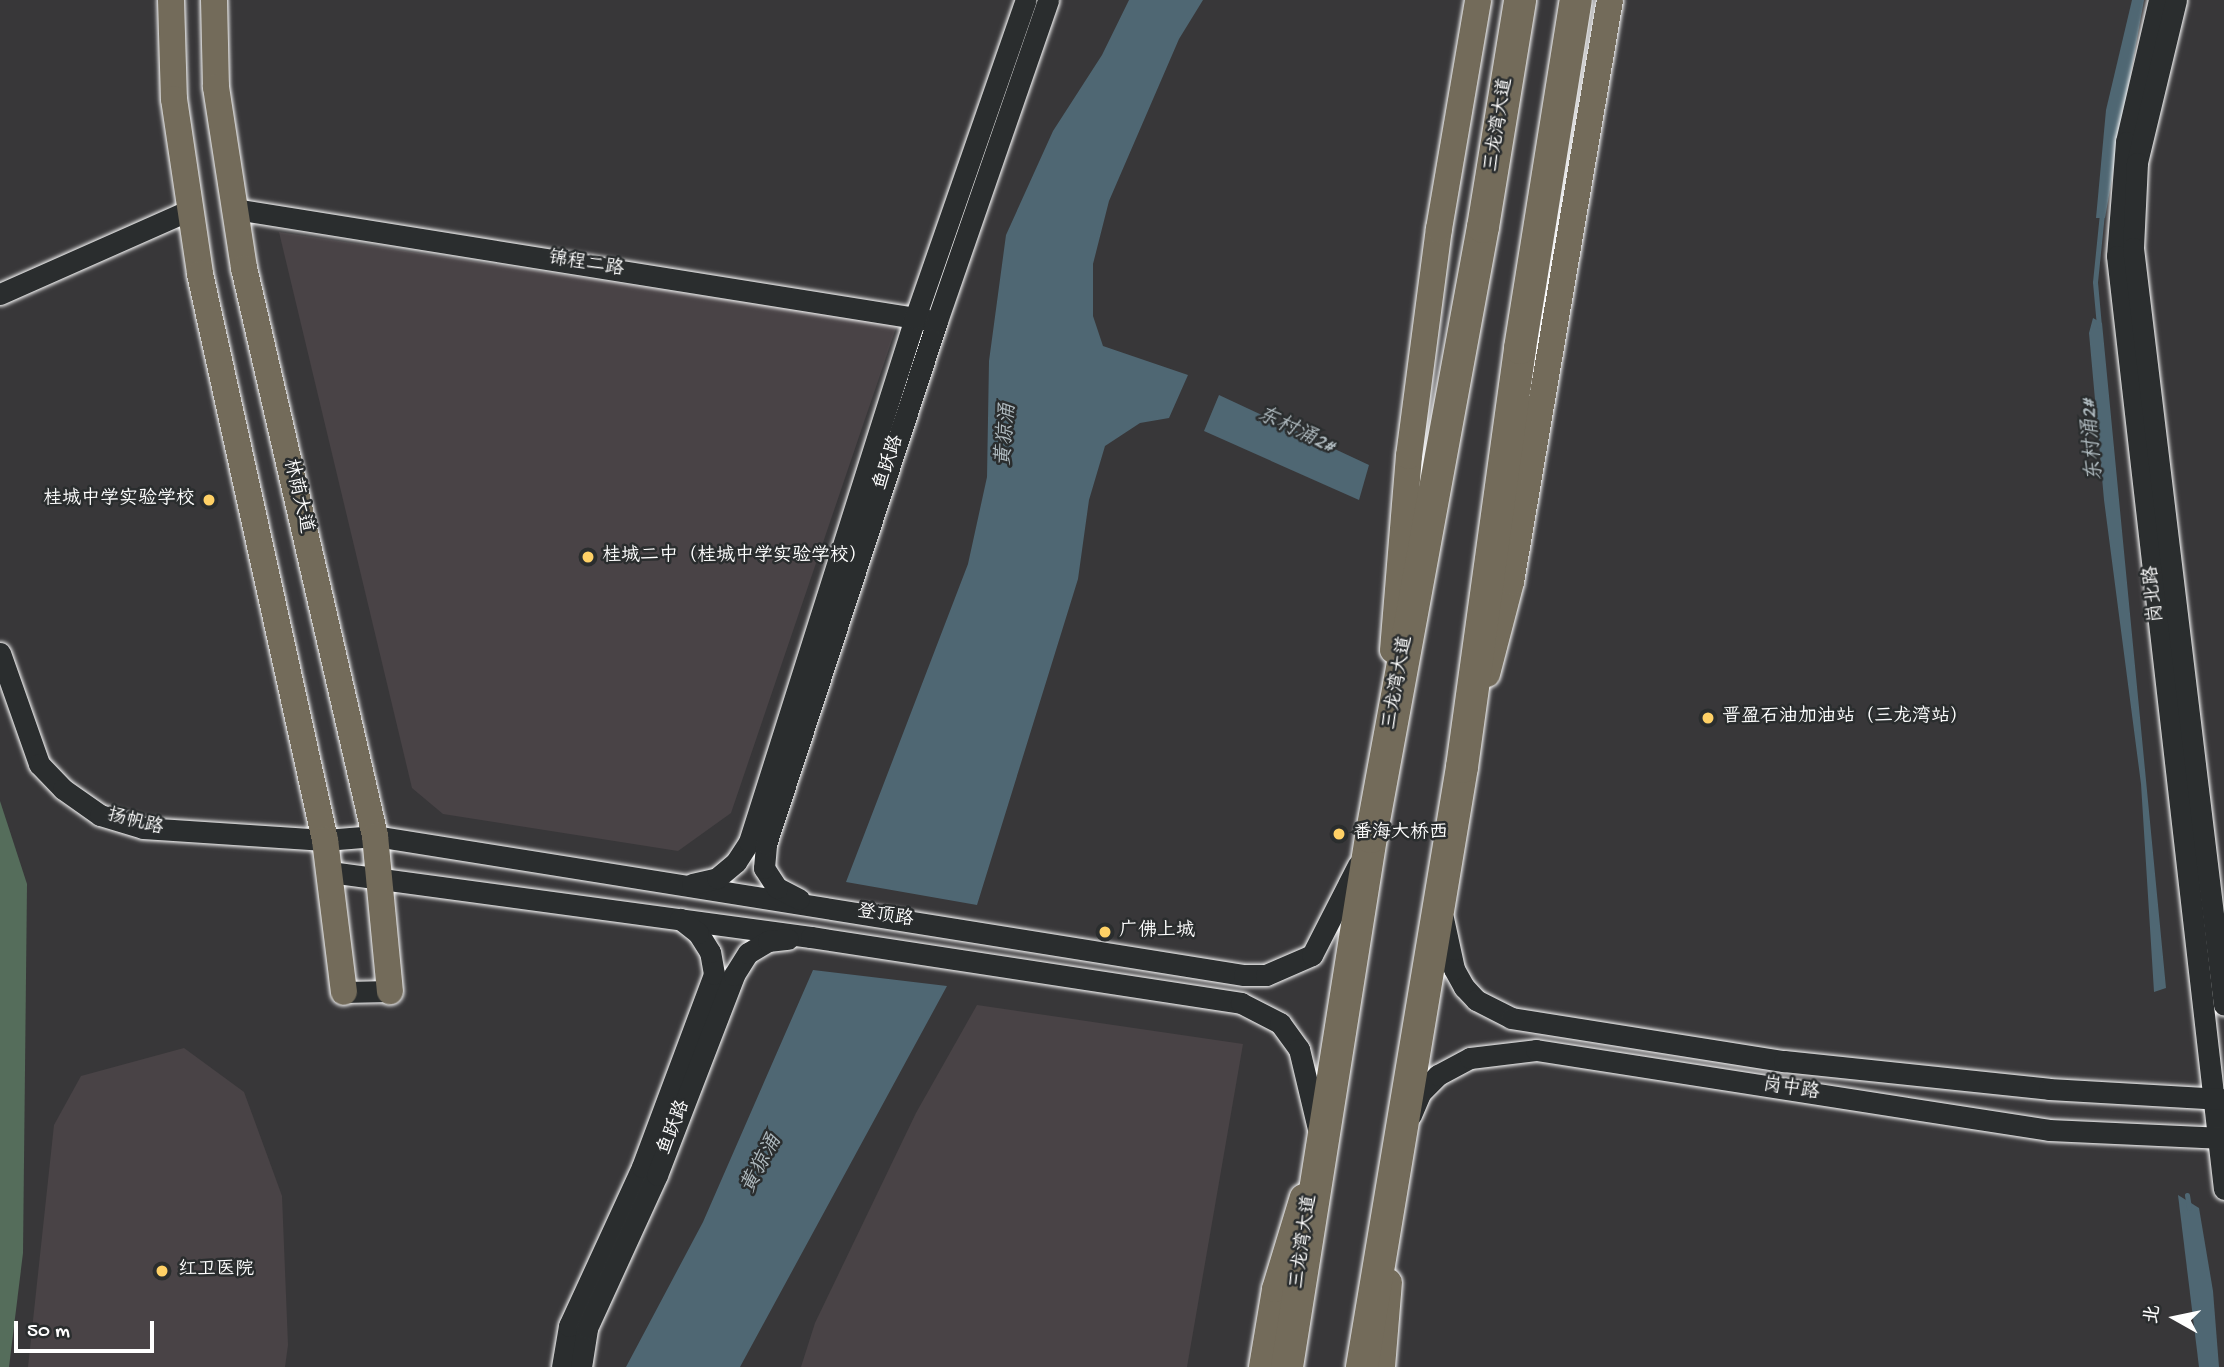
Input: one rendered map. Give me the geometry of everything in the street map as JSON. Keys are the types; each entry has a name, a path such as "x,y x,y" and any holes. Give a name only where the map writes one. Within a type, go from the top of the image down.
{"highway":[{"name":"三龙湾大道","path":"1287,1367 1320,1141 1371,837 1483,228 1520,0"},
{"path":"1362,1367 1462,768 1520,348 1576,0"}],"main road":[{"path":"171,0 174,99 200,274 324,840 344,992"},
{"name":"林荫大道","path":"214,0 216,87 244,268 375,836 390,991"},
{"path":"1381,784 1409,456 1439,229 1478,0"},
{"path":"1462,768 1511,582 1610,0"},
{"path":"1382,1367 1401,1139"},
{"path":"1262,1367 1275,1289 1320,1141"}],"street":[{"name":"鱼跃路","path":"687,886 717,878 736,862 749,842 915,318 1026,0"},
{"name":"鱼跃路","path":"814,906 777,888 764,868 766,844 937,321 1048,0"},
{"name":"岗北路","path":"2159,0 2126,142 2117,256 2217,1099 2224,1189"},
{"name":"岗北路","path":"2176,0 2137,163 2133,248 2224,1005"},
{"name":"锦程二路","path":"235,209 937,321"},
{"path":"0,295 190,210"},
{"name":"扬帆路","path":"0,653 39,764 63,789 100,816 188,835 324,840"},
{"name":"登顶路","path":"324,840 375,836 1244,975 1276,972 1312,955 1371,837"},
{"name":"登顶路","path":"330,872 811,937 1241,1003 1280,1023 1299,1049 1320,1141"},
{"name":"岗中路","path":"1440,905 1454,970 1464,988 1511,1018 1784,1061 2049,1088 2217,1099"},
{"name":"鱼跃路","path":"562,1367 569,1326 642,1167 714,974 710,952 698,933 680,919"},
{"name":"鱼跃路","path":"581,1367 587,1328 657,1175 734,975 748,953 768,941 811,937"},
{"path":"1241,1003 1259,995 1254,981 1244,975"},
{"path":"344,992 390,991"},
{"path":"1510,1050 1502,1040 1502,1028 1511,1018"},
{"name":"岗中路","path":"1401,1139 1421,1092 1438,1075 1471,1058 1510,1050 1536,1050 2049,1130 2220,1138"}],"shaded area":[{"name":"桂城二中（桂城中学实验学校）","path":"279,232 897,325 731,813 678,851 443,814 412,788"},
{"path":"977,1005 1243,1044 1187,1367 801,1367 815,1323 916,1113"},
{"name":"红卫医院","path":"184,1048 244,1092 282,1196 288,1345 285,1367 28,1367 54,1125 81,1076"}],"green space":[{"path":"0,801 27,884 23,1253 9,1367 0,1367"}],"water":[{"name":"黄猄涌","path":"1129,0 1203,0 1179,39 1109,201 1093,264 1093,316 1103,346 1188,375 1169,418 1140,423 1105,446 1089,500 1078,579 977,905 846,882 968,564 987,477 989,361 1006,235 1053,131 1102,55"},
{"path":"2132,0 2144,0 2105,218 2096,218 2106,110"},
{"path":"2093,318 2102,323 2166,988 2154,992 2141,784 2104,500 2089,333"},
{"path":"1219,395 1369,465 1359,500 1204,431"},
{"name":"黄猄涌","path":"813,970 947,986 740,1367 626,1367 703,1222"},
{"path":"2178,1195 2199,1208 2213,1291 2219,1367 2199,1367"}],"waterway":[{"name":"东村涌2#","path":"2099,326 2095,282 2102,213"},
{"path":"2187,1195 2189,1208"}],"place":[{"name":"桂城中学实验学校","path":"209,500"},
{"name":"桂城二中（桂城中学实验学校）","path":"588,557"},
{"name":"晋盈石油加油站（三龙湾站）","path":"1708,718"},
{"name":"番海大桥西","path":"1339,834"},
{"name":"广佛上城","path":"1105,932"},
{"name":"红卫医院","path":"162,1271"}]}
